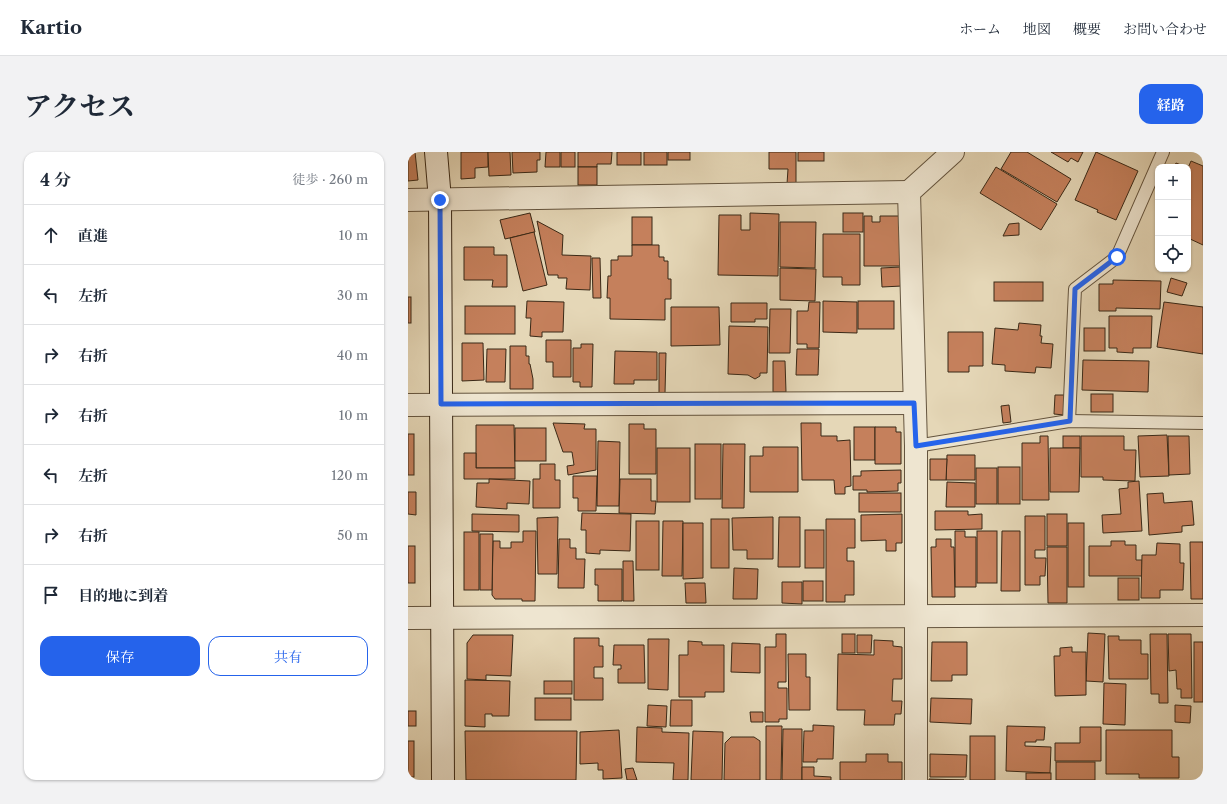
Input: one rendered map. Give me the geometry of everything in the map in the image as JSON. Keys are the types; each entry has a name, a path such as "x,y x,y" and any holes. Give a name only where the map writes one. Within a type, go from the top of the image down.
{"street":[{"path":"436,152 440,200 443,780"},
{"path":"408,200 908,192 953,152"},
{"path":"908,192 916,446 916,780"},
{"path":"408,405 914,403"},
{"path":"408,618 1203,615"}],"lane":[{"path":"1070,421 1075,289 1117,257 1163,152"},
{"path":"916,446 1070,421 1203,423"}],"building":[{"path":"408,152 415,152 418,180 408,181"},
{"path":"461,152 488,152 488,167 475,168 475,178 461,179"},
{"path":"488,152 510,152 511,175 489,176"},
{"path":"512,152 540,152 540,160 537,160 537,172 513,173"},
{"path":"546,152 560,152 560,167 545,167"},
{"path":"561,152 575,152 575,167 561,167"},
{"path":"578,152 612,152 611,164 597,164 597,167 578,167"},
{"path":"617,152 641,152 641,165 617,165"},
{"path":"644,152 667,152 667,165 644,165"},
{"path":"668,152 690,152 690,160 668,160"},
{"path":"769,152 796,152 796,184 787,184 788,169 769,169"},
{"path":"798,152 824,152 824,161 798,161"},
{"path":"1011,152 1027,152 1071,179 1057,202 1001,169"},
{"path":"1051,152 1083,152 1078,162 1071,158 1068,162"},
{"path":"1096,152 1138,171 1116,220 1075,200"},
{"path":"1191,161 1203,166 1203,245 1191,239 1191,164 1190,164"},
{"path":"578,167 597,167 597,185 578,185"},
{"path":"996,167 1057,204 1041,230 980,193"},
{"path":"530,213 535,232 505,239 500,220"},
{"path":"750,213 779,214 778,276 718,275 719,215 741,215 741,230 750,230"},
{"path":"843,213 863,213 863,232 843,232"},
{"path":"864,216 872,216 872,222 880,222 880,216 901,216 902,266 864,266"},
{"path":"632,217 652,217 652,245 632,245"},
{"path":"537,221 563,235 562,255 591,256 590,290 566,289 567,278 558,278 558,275 548,275"},
{"path":"780,222 816,222 815,268 780,267"},
{"path":"1019,223 1019,235 1003,236 1009,224"},
{"path":"534,232 547,285 523,291 510,238"},
{"path":"823,234 860,234 860,285 842,285 842,277 823,277"},
{"path":"632,245 659,245 659,257 664,257 664,261 668,261 668,279 671,279 671,299 665,299 665,320 610,319 610,298 607,298 608,276 611,276 611,260 618,260 618,256 632,256"},
{"path":"464,247 494,247 494,255 507,255 507,287 492,287 493,280 464,280"},
{"path":"592,258 600,258 601,298 593,298"},
{"path":"901,267 902,286 882,287 881,268"},
{"path":"780,268 816,269 815,301 780,300"},
{"path":"1171,278 1187,283 1182,296 1167,292"},
{"path":"1113,280 1161,281 1160,309 1116,308 1116,311 1099,311 1099,284 1113,284"},
{"path":"994,282 1043,282 1043,301 994,301"},
{"path":"408,297 411,297 411,323 408,323"},
{"path":"527,301 564,302 563,332 542,332 542,337 530,336 531,318 526,318"},
{"path":"823,301 857,302 857,333 823,332"},
{"path":"858,301 894,301 894,329 858,329"},
{"path":"809,302 820,302 819,348 807,348 807,344 797,344 797,311 808,311"},
{"path":"1164,302 1203,307 1203,354 1157,347"},
{"path":"731,303 767,303 767,319 755,319 755,322 731,322"},
{"path":"465,306 515,306 515,334 465,334"},
{"path":"671,307 719,307 720,345 671,346"},
{"path":"770,309 791,309 790,353 769,353"},
{"path":"1109,316 1152,316 1151,348 1133,348 1133,353 1117,352 1117,348 1109,348"},
{"path":"1019,323 1041,325 1041,343 1053,344 1051,368 1036,367 1035,373 1005,371 1005,365 992,364 995,328 1018,330"},
{"path":"729,326 768,327 767,373 760,373 760,376 755,379 748,375 728,374"},
{"path":"1084,328 1105,328 1105,351 1084,351"},
{"path":"948,332 983,332 983,366 969,366 969,372 948,372"},
{"path":"546,340 571,340 571,377 553,377 553,362 546,362"},
{"path":"462,343 483,343 484,380 462,381"},
{"path":"581,344 593,344 592,387 580,387 580,382 573,382 573,348 581,348"},
{"path":"510,346 526,346 526,356 529,356 529,364 533,379 533,389 510,389"},
{"path":"487,349 506,349 505,382 486,382"},
{"path":"797,349 819,349 818,375 796,375"},
{"path":"615,351 657,352 657,380 634,380 634,384 614,384"},
{"path":"659,353 666,353 665,393 659,393"},
{"path":"1083,360 1149,361 1148,392 1082,390"},
{"path":"773,361 785,361 786,392 773,392"},
{"path":"1091,394 1113,394 1113,412 1091,412"},
{"path":"1055,395 1064,395 1064,415 1054,414"},
{"path":"1009,405 1011,422 1003,423 1001,406"},
{"path":"553,423 585,424 584,429 596,429 596,470 568,475 567,466 574,465 572,452 563,452"},
{"path":"801,423 821,423 821,436 837,436 837,441 850,440 851,486 845,487 845,494 835,494 834,480 802,480"},
{"path":"629,424 644,424 644,429 656,429 656,474 629,474"},
{"path":"476,425 514,425 515,468 476,468"},
{"path":"854,427 875,427 875,460 854,460"},
{"path":"875,427 896,427 896,432 901,432 901,464 875,464"},
{"path":"515,428 546,428 546,461 515,461"},
{"path":"408,434 414,434 414,475 408,475"},
{"path":"1167,435 1169,476 1140,477 1138,436"},
{"path":"1040,436 1048,436 1049,500 1022,500 1022,443 1040,443"},
{"path":"1063,436 1080,436 1080,448 1063,448"},
{"path":"1081,436 1124,436 1124,450 1136,450 1135,481 1103,480 1103,477 1081,477"},
{"path":"1168,436 1189,436 1190,474 1169,475"},
{"path":"598,441 620,442 619,506 597,506"},
{"path":"695,444 721,444 721,499 695,499"},
{"path":"723,444 745,444 744,508 722,508"},
{"path":"763,447 798,447 798,492 750,492 750,456 763,456"},
{"path":"657,448 690,448 690,502 657,502"},
{"path":"1050,448 1080,448 1079,492 1050,492"},
{"path":"464,453 476,453 476,468 515,468 515,479 464,479"},
{"path":"947,455 975,455 975,480 946,480"},
{"path":"930,459 947,459 946,480 930,480"},
{"path":"540,464 555,464 555,480 560,480 560,508 533,508 533,479 540,479"},
{"path":"998,467 1020,467 1020,504 998,504"},
{"path":"976,468 997,468 997,504 976,504"},
{"path":"901,470 901,483 898,483 898,491 867,492 867,490 853,490 853,476 861,476 861,471"},
{"path":"573,476 597,476 596,511 578,511 578,498 573,498"},
{"path":"489,479 530,481 529,504 507,503 507,509 476,507 477,483 489,483"},
{"path":"620,479 651,479 651,501 656,501 655,514 619,513"},
{"path":"1139,481 1142,531 1103,533 1102,515 1121,514 1119,489 1128,488 1128,482"},
{"path":"947,482 975,483 975,507 946,507"},
{"path":"408,492 416,492 416,515 408,514"},
{"path":"859,493 901,493 901,512 859,512"},
{"path":"1163,493 1164,503 1192,501 1194,525 1182,526 1182,532 1149,535 1147,494"},
{"path":"935,511 968,511 968,515 982,514 982,529 935,530"},
{"path":"582,513 631,514 630,551 600,550 600,554 586,553 586,530 581,530"},
{"path":"472,514 519,515 519,532 472,531"},
{"path":"902,514 902,543 896,543 896,551 886,551 886,540 861,541 861,515"},
{"path":"1047,514 1067,514 1067,546 1047,546"},
{"path":"1025,516 1045,516 1045,550 1035,550 1035,558 1046,558 1045,576 1040,576 1040,585 1025,585"},
{"path":"558,517 557,574 538,574 537,518"},
{"path":"773,517 773,559 747,559 747,550 733,550 732,518"},
{"path":"779,517 800,517 800,567 778,567"},
{"path":"711,519 729,519 729,568 711,568"},
{"path":"826,519 855,519 855,548 847,548 847,561 854,561 854,595 845,595 845,602 826,602"},
{"path":"636,521 659,521 659,570 636,570"},
{"path":"663,521 683,521 682,576 662,576"},
{"path":"683,523 703,523 703,578 683,579"},
{"path":"1068,523 1084,523 1084,587 1068,587"},
{"path":"805,530 824,530 824,568 805,568"},
{"path":"523,531 536,531 535,601 522,601 522,599 495,599 492,595 493,541 500,541 500,548 511,548 511,542 523,542"},
{"path":"955,531 965,531 965,537 976,537 976,587 955,587"},
{"path":"977,531 997,531 997,583 977,583"},
{"path":"1002,531 1020,531 1020,591 1001,591"},
{"path":"464,532 479,532 479,590 464,590"},
{"path":"480,534 493,534 492,590 480,590"},
{"path":"559,539 570,539 570,548 576,548 576,559 585,559 584,588 558,588"},
{"path":"936,539 951,539 951,547 954,547 955,597 932,597 931,547 936,547"},
{"path":"1111,541 1125,541 1125,545 1136,545 1136,560 1142,560 1142,576 1089,576 1089,546 1111,546"},
{"path":"1190,542 1203,542 1203,599 1191,599"},
{"path":"1157,543 1180,544 1180,563 1184,563 1183,590 1160,590 1160,598 1141,598 1142,555 1156,555"},
{"path":"408,546 415,546 415,583 408,583"},
{"path":"1047,547 1067,547 1067,603 1048,603"},
{"path":"623,561 633,561 634,601 623,601"},
{"path":"734,568 758,569 757,599 733,599"},
{"path":"595,569 622,569 622,601 598,601 598,585 595,585"},
{"path":"1118,578 1139,578 1139,600 1118,600"},
{"path":"803,581 823,581 823,601 803,601"},
{"path":"782,582 802,582 802,604 782,603"},
{"path":"685,583 705,583 706,603 686,603"},
{"path":"1088,633 1105,634 1103,682 1086,681"},
{"path":"776,634 786,634 786,682 778,682 778,688 787,688 787,719 779,719 779,722 765,722 765,647 776,647"},
{"path":"842,634 855,634 855,653 842,653"},
{"path":"1150,634 1167,634 1168,703 1159,703 1159,694 1151,694"},
{"path":"1168,634 1191,634 1192,698 1181,698 1181,689 1177,689 1176,670 1169,671"},
{"path":"473,635 513,635 511,676 486,675 486,680 467,679 467,643"},
{"path":"857,635 872,635 871,653 857,653"},
{"path":"1108,636 1119,636 1119,640 1141,640 1141,654 1148,654 1148,679 1109,679"},
{"path":"574,638 599,638 599,646 603,646 603,667 594,667 594,678 603,678 603,700 574,700"},
{"path":"648,639 669,639 668,690 648,689"},
{"path":"874,640 893,641 893,646 902,647 902,679 893,679 892,701 902,701 901,714 895,714 894,725 864,725 865,710 837,710 838,654 874,655"},
{"path":"688,641 702,642 702,645 724,645 724,692 705,692 705,697 679,697 679,655 688,655"},
{"path":"932,642 967,642 967,675 952,675 952,681 931,681"},
{"path":"1194,642 1203,642 1203,702 1194,702"},
{"path":"732,643 760,644 760,673 731,672"},
{"path":"614,645 644,645 645,683 618,683 618,669 621,669 621,665 613,665"},
{"path":"1072,647 1072,652 1086,652 1086,695 1055,696 1054,656 1060,656 1060,648"},
{"path":"788,654 806,654 806,677 810,677 810,710 789,710"},
{"path":"465,680 510,681 509,716 492,716 492,714 485,714 485,727 465,726"},
{"path":"544,681 572,681 572,694 544,694"},
{"path":"1104,683 1126,684 1125,725 1103,724"},
{"path":"535,698 571,698 571,720 535,720"},
{"path":"931,698 972,699 971,724 930,722"},
{"path":"671,700 692,700 692,726 670,726"},
{"path":"648,705 667,706 666,727 647,726"},
{"path":"1175,705 1191,706 1190,723 1175,722"},
{"path":"408,711 416,711 416,726 408,726"},
{"path":"750,712 763,712 763,722 751,722"},
{"path":"813,725 834,726 833,759 817,759 817,762 803,762 804,731 813,731"},
{"path":"766,726 782,726 781,780 766,780"},
{"path":"1007,726 1045,727 1044,740 1025,742 1025,746 1051,747 1050,773 1006,771"},
{"path":"637,727 662,728 662,732 689,733 688,780 673,780 674,763 636,762"},
{"path":"1080,727 1101,727 1101,761 1055,761 1055,743 1080,743"},
{"path":"783,729 802,729 802,780 782,780"},
{"path":"619,730 622,778 603,779 603,770 598,770 598,763 580,764 580,732"},
{"path":"1106,730 1172,730 1172,757 1179,757 1179,778 1139,778 1139,774 1106,774"},
{"path":"465,731 577,731 576,780 466,780"},
{"path":"693,731 723,732 722,780 691,780"},
{"path":"970,736 995,736 995,780 970,780"},
{"path":"731,737 754,737 760,741 760,780 724,780 725,743"},
{"path":"408,741 414,741 414,777 408,777"},
{"path":"866,754 888,754 888,762 902,762 902,780 840,780 840,762 866,762"},
{"path":"930,754 967,755 966,777 930,777"},
{"path":"1056,762 1095,762 1095,780 1056,780"},
{"path":"802,767 814,767 814,776 831,777 831,780 802,780"},
{"path":"633,768 637,780 627,780 625,769"},
{"path":"1026,773 1051,773 1051,780 1026,780"},
{"path":"929,779 964,780 929,780"}],"route":[{"path":"440,200 441,404 914,403 916,446 1070,421 1075,289 1117,257"}]}
